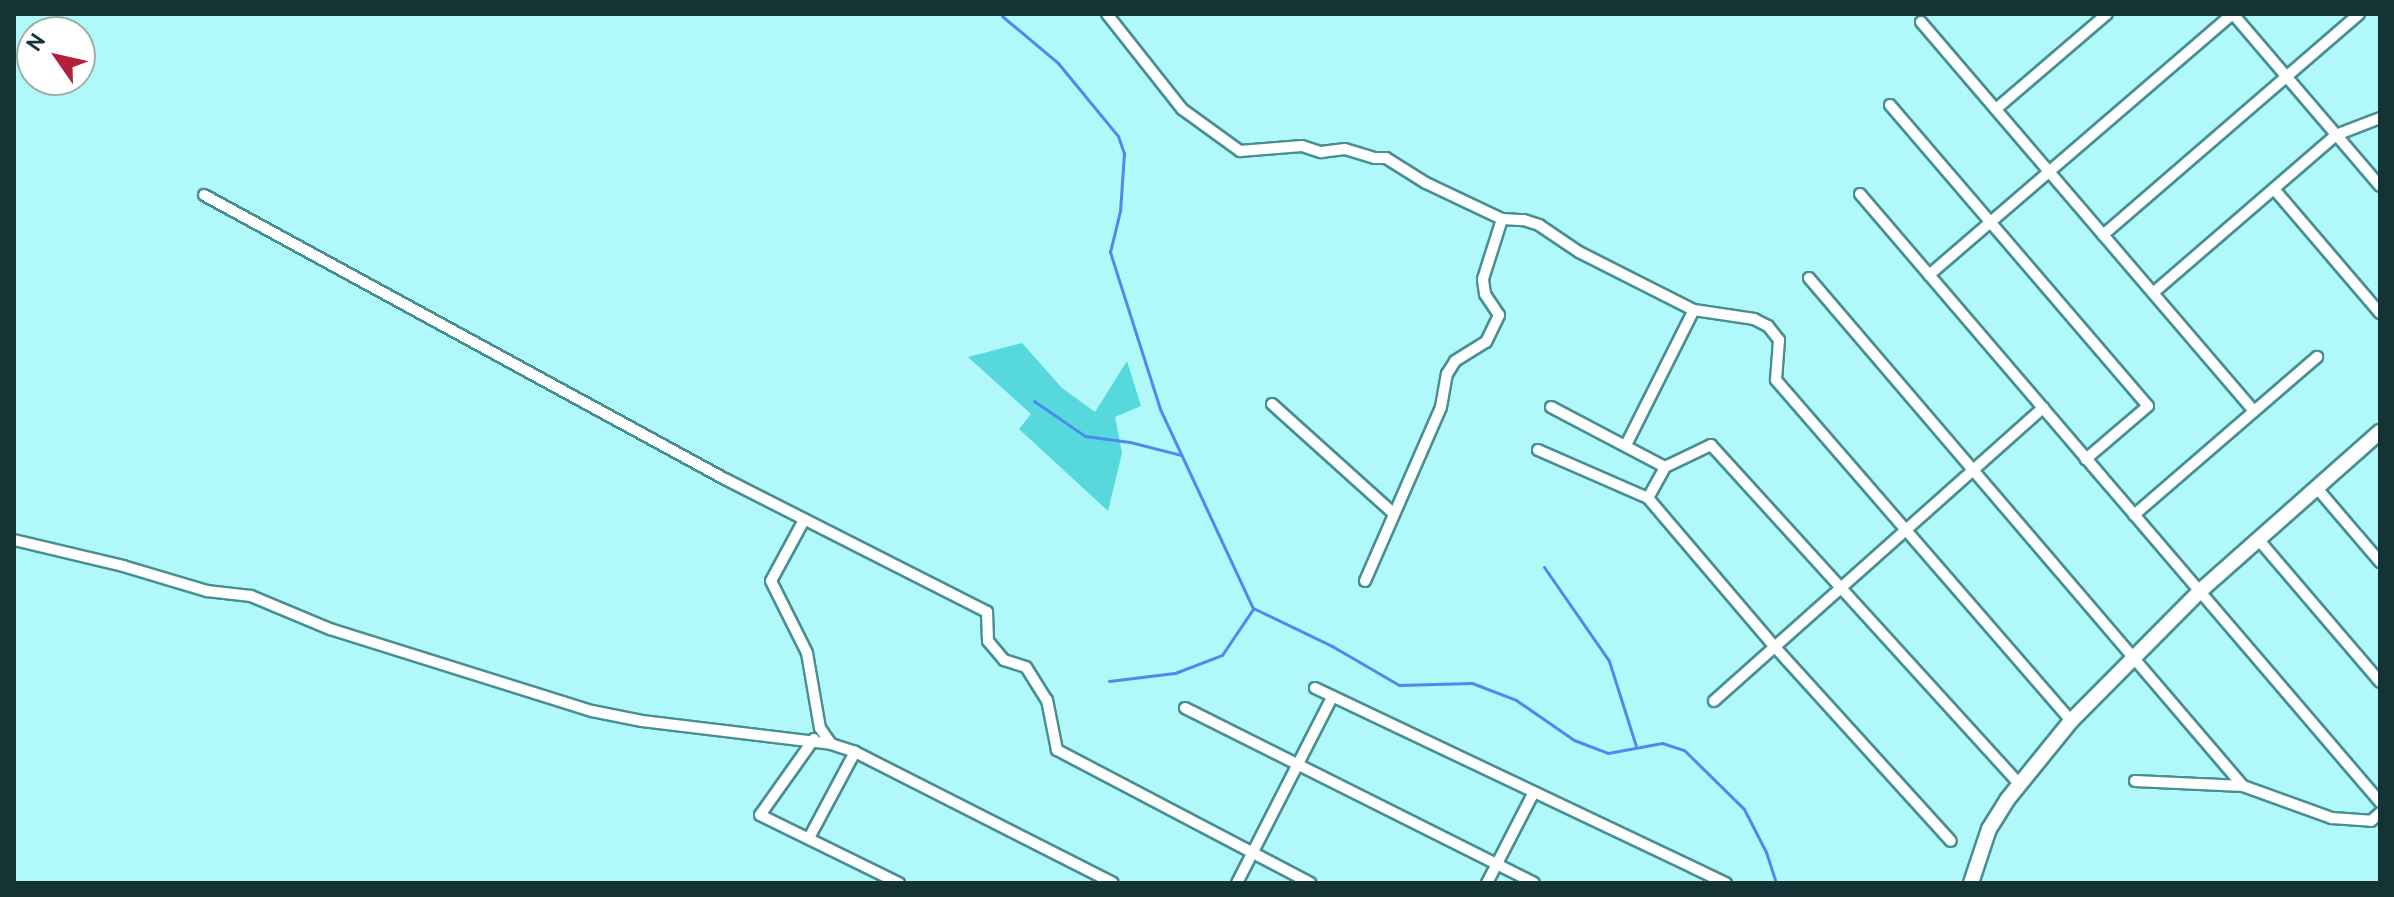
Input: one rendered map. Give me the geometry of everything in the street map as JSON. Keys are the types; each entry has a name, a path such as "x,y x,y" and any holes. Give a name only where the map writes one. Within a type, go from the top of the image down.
{"main road":[{"path":"1971,883 1989,829 2019,783 2071,721 2200,591 2380,432"}],"street":[{"path":"1107,14 1182,109 1240,151 1302,146 1321,152 1345,149 1386,158 1426,183 1502,219 1524,220 1539,225 1579,252 1694,310 1754,319 1776,332 1779,340 1776,380 2071,721"},
{"path":"1996,109 2107,14"},
{"path":"1929,275 2232,14 2380,186"},
{"path":"2103,235 2359,14"},
{"path":"1921,22 2254,411"},
{"path":"1890,105 2148,406 2086,459"},
{"path":"2153,293 2336,135 2380,118"},
{"path":"2274,189 2380,313"},
{"path":"1860,194 2380,802"},
{"path":"204,195 804,520 987,612 988,641 1004,660 1026,667 1047,700 1057,750 1310,883"},
{"path":"1365,581 1441,407 1447,374 1455,361 1486,342 1499,315 1485,294 1483,279 1502,219"},
{"path":"1809,278 2243,786"},
{"path":"1626,445 1694,310"},
{"path":"2134,515 2317,357"},
{"path":"1272,404 1394,514"},
{"path":"1551,407 1665,467"},
{"path":"1714,701 1905,527 2043,408"},
{"path":"1648,498 1665,467 1711,445 2019,783"},
{"path":"1538,450 1648,498 1774,646 1951,841"},
{"path":"2316,487 2376,549 2380,562"},
{"path":"804,520 771,581 807,653 820,728 831,744"},
{"path":"2258,539 2380,682"},
{"path":"14,540 123,566 207,591 251,596 330,629 592,711 642,721 814,739 831,744 855,752 1113,883"},
{"path":"1315,688 1726,883"},
{"path":"1237,883 1332,697"},
{"path":"1185,708 1534,883"},
{"path":"814,739 760,815 899,883"},
{"path":"809,838 855,752"},
{"path":"2135,781 2243,786 2332,818 2371,821 2380,813"},
{"path":"1487,883 1534,792"}],"shaded area":[{"path":"1022,343 1062,388 1095,412 1127,361 1141,406 1115,417 1122,453 1108,511 1019,429 1031,414 968,357"}],"waterway":[{"path":"1002,16 1058,63 1118,136 1124,153 1120,211 1110,252 1160,409 1253,608 1332,646 1399,685 1472,683 1516,700 1574,740 1608,753 1662,743 1684,750 1744,809 1766,852 1776,883"},
{"path":"1034,401 1085,436 1130,442 1181,455"},
{"path":"1544,567 1609,661 1636,746"},
{"path":"1109,681 1175,673 1222,655 1253,609"}]}
